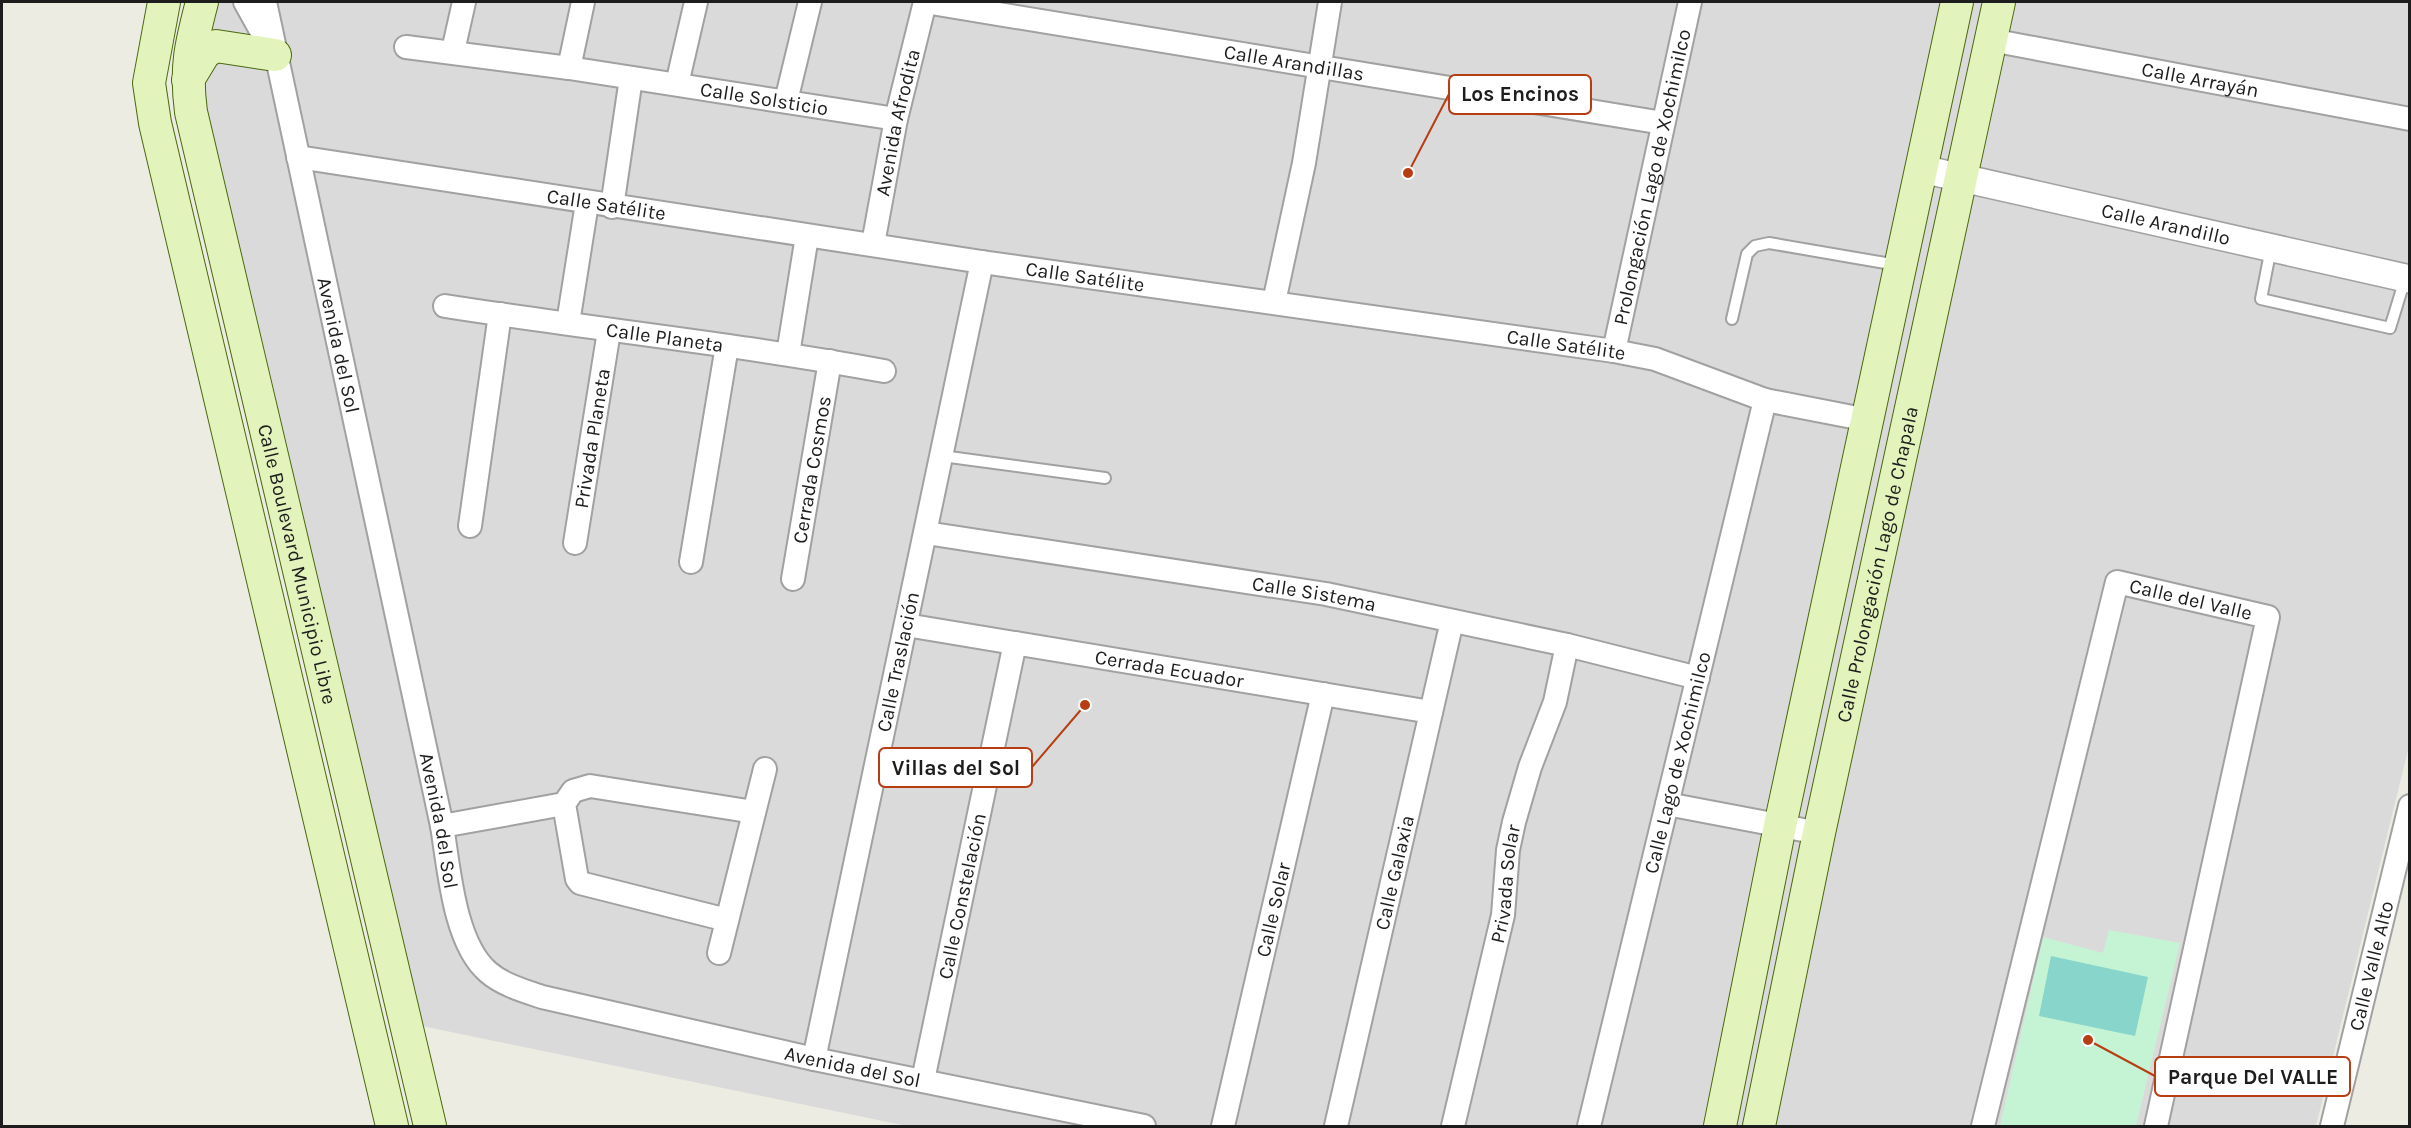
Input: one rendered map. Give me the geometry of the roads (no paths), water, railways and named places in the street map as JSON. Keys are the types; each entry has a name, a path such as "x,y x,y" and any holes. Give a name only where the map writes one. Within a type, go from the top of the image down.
{"main road":[{"name":"Calle Boulevard Municipio Libre","path":"164,2 156,33 149,83 154,123 392,1126"},
{"name":"Calle Boulevard Municipio Libre","path":"202,2 189,55 187,81 206,177 436,1125"},
{"name":"Calle Prolongación Lago de Chapala","path":"1720,1126 1780,826 1957,2"},
{"name":"Calle Prolongación Lago de Chapala","path":"1759,1126 1819,833 1999,2"},
{"path":"187,81 205,52 216,46 274,55"}],"street":[{"path":"245,2 274,55"},
{"name":"Avenida del Sol","path":"265,2 274,55 298,157 463,930 474,955 488,972 512,986 542,997 814,1059 1144,1126"},
{"path":"453,51 464,2"},
{"path":"569,68 583,2"},
{"path":"677,84 696,2"},
{"path":"786,101 810,2"},
{"name":"Calle Arandillas","path":"925,2 1663,123"},
{"name":"Avenida Afrodita","path":"873,244 896,119 925,2"},
{"path":"1274,302 1304,163 1330,2"},
{"name":"Prolongación Lago de Xochimilco","path":"1614,351 1690,2"},
{"name":"Calle Arrayán","path":"1991,40 2409,119"},
{"name":"Calle Solsticio","path":"406,47 453,51 569,68 896,119"},
{"path":"612,207 631,78"},
{"name":"Calle Satélite","path":"298,157 982,262 1614,351 1655,359 1765,400 1868,420"},
{"name":"Calle Arandillo","path":"1922,169 2407,279"},
{"path":"568,323 587,203"},
{"path":"788,354 807,236"},
{"name":"Calle Traslación","path":"814,1059 982,262"},
{"name":"Calle Planeta","path":"445,306 609,331 788,354 884,370"},
{"path":"470,526 500,314"},
{"name":"Privada Planeta","path":"574,543 609,331"},
{"path":"691,562 727,346"},
{"name":"Cerrada Cosmos","path":"793,579 830,361"},
{"name":"Calle Lago de Xochimilco","path":"1589,1126 1765,400"},
{"name":"Calle Sistema","path":"926,533 1326,594 1567,645 1698,678"},
{"name":"Calle del Valle","path":"1983,1126 2117,582 2268,617 2156,1126"},
{"name":"Calle Galaxia","path":"1336,1126 1452,621"},
{"name":"Cerrada Ecuador","path":"906,625 1431,712"},
{"name":"Calle Constelación","path":"922,1080 1015,643"},
{"name":"Privada Solar","path":"1453,1126 1503,915 1508,850 1514,822 1530,767 1555,702 1567,645"},
{"name":"Calle Solar","path":"1223,1126 1323,694"},
{"path":"719,953 765,769"},
{"path":"727,920 580,883 577,879 564,804 573,791 590,786 754,812"},
{"path":"442,826 564,804"},
{"path":"1667,804 1819,833"},
{"name":"Calle Valle Alto","path":"2332,1126 2401,876 2409,806"}],"lane":[{"path":"1732,319 1747,254 1755,246 1769,243 1901,266"},
{"path":"2271,248 2261,299 2390,328 2407,279"},
{"path":"942,456 1106,478"}],"place":[{"name":"Los Encinos","path":"1408,173"},
{"name":"Villas del Sol","path":"1085,705"},
{"name":"Parque Del VALLE","path":"2088,1040"}]}
